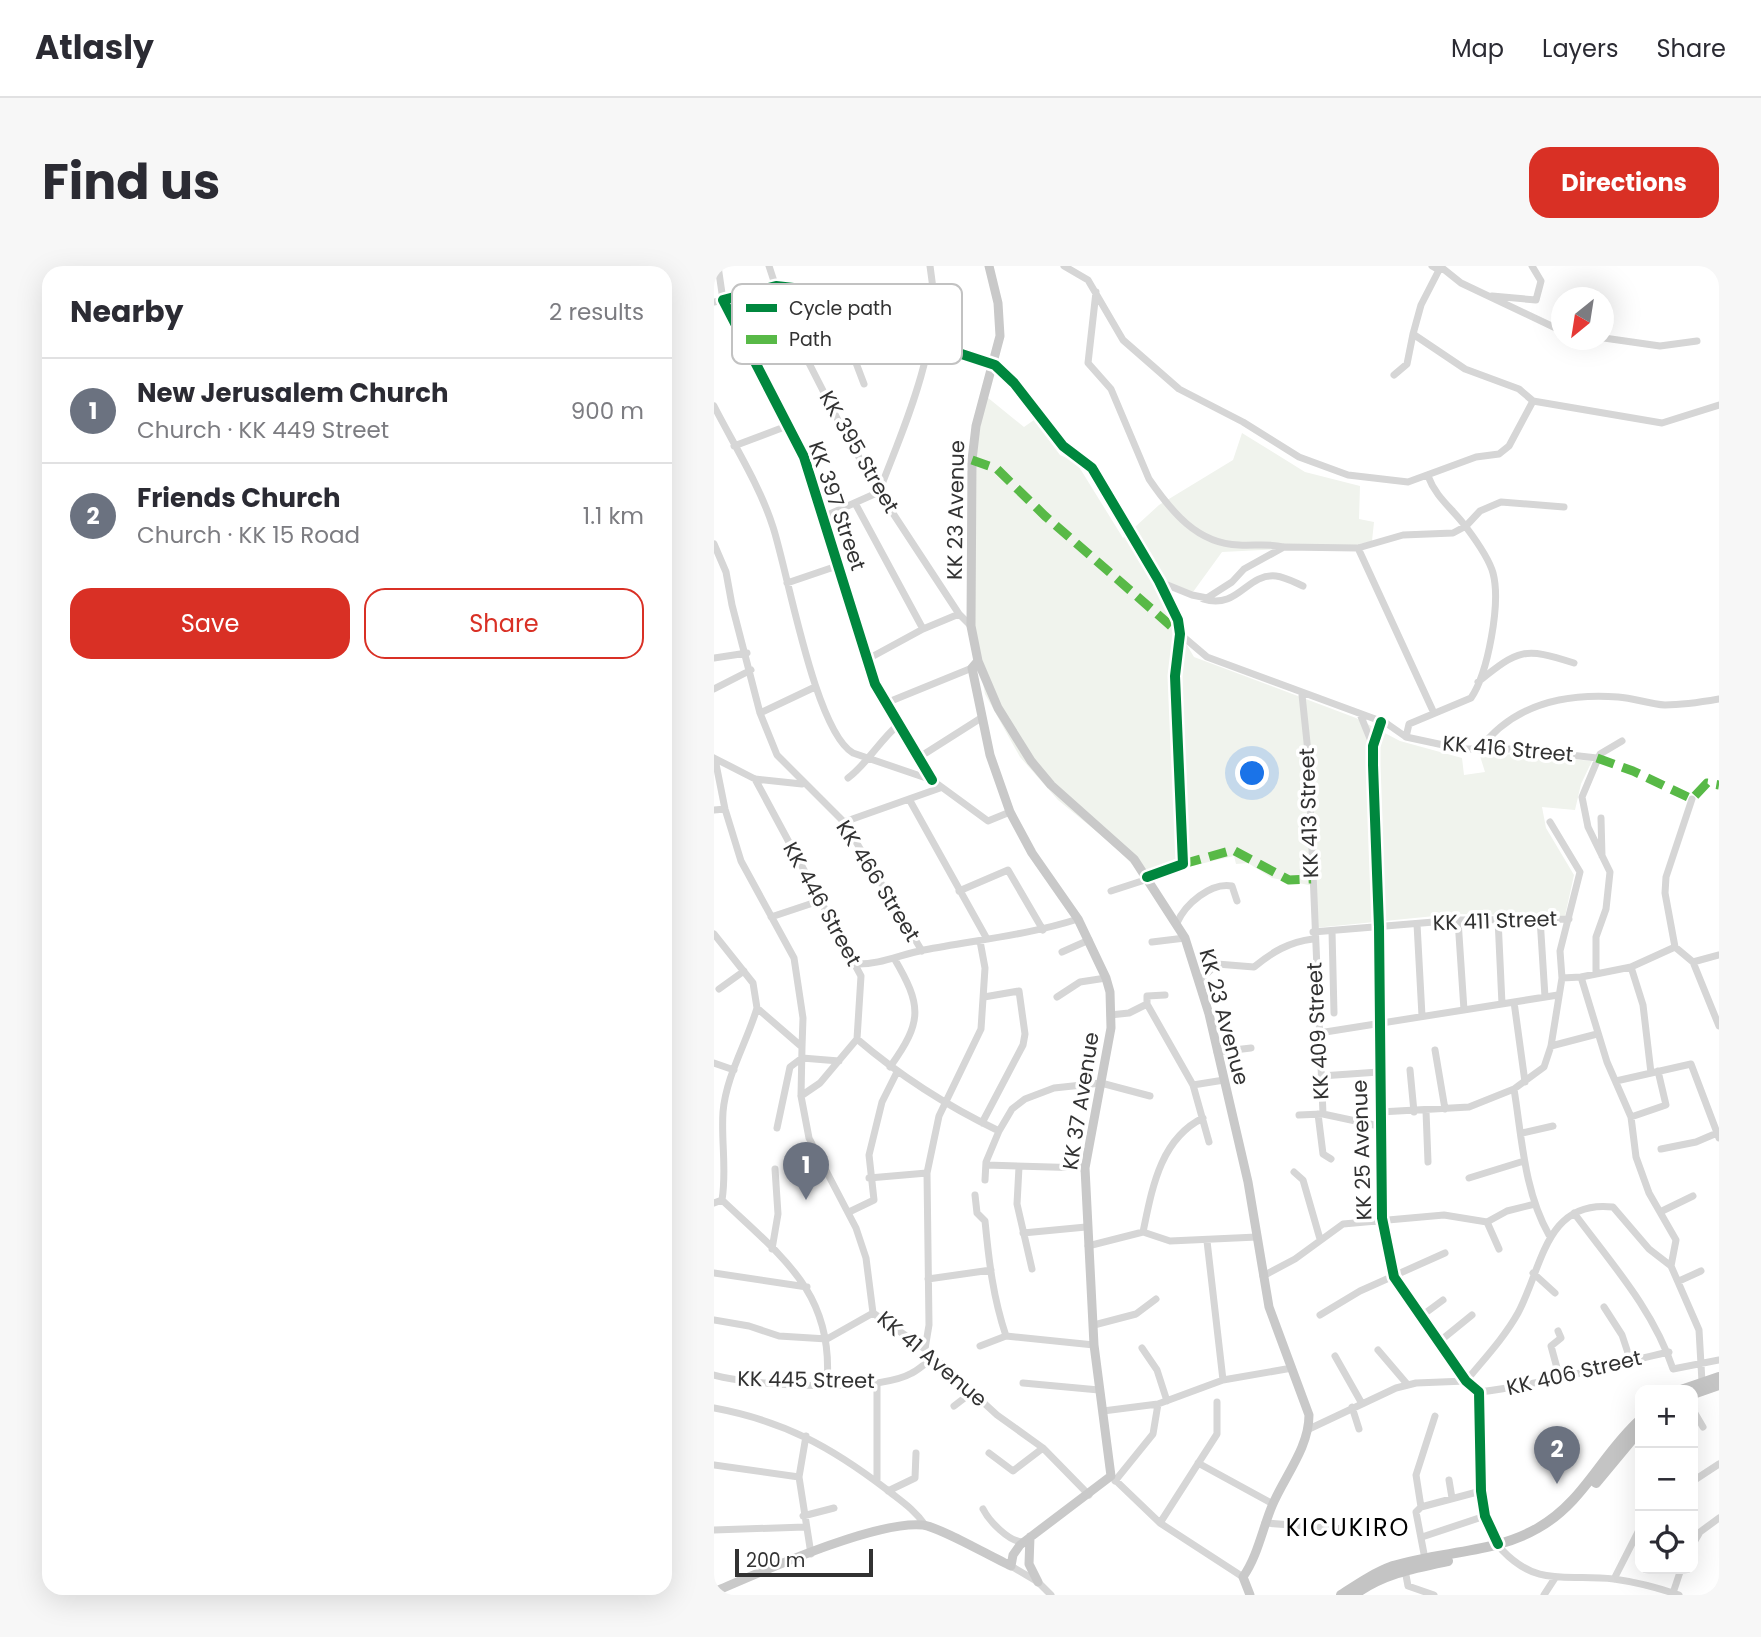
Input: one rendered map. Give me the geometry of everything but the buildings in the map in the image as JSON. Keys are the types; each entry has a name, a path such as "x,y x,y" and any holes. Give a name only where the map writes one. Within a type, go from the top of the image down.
{"highway":[{"path":"1698,1390 1719,1377"},
{"path":"1698,1387 1719,1385"},
{"path":"1341,1595 1372,1576 1425,1559 1500,1547 1539,1528 1563,1511 1588,1485 1618,1441 1635,1425"},
{"path":"1353,1595 1377,1580 1405,1570 1526,1541 1561,1519 1593,1487 1635,1436"}],"main road":[{"name":"KK 23 Avenue","path":"989,266 998,303 1000,336 995,365 976,426 972,460 971,626 975,665 1031,761 1051,785 1120,844 1148,878 1185,938 1199,981 1248,1182 1273,1320 1309,1416 1309,1429"},
{"name":"KK 37 Avenue","path":"975,665 981,718 1010,812 1032,853 1078,919 1106,978 1110,1015 1085,1168 1094,1345 1113,1479"},
{"path":"1251,1595 1243,1577 1254,1560 1265,1523 1309,1429"},
{"path":"992,1557 1024,1541 1113,1479"},
{"path":"714,1592 885,1528 925,1525 1011,1566 1013,1555 1024,1541"},
{"path":"1024,1541 1029,1564 1038,1582"}],"street":[{"name":"KK 397 Street","path":"718,266 723,300 732,318"},
{"name":"KK 395 Street","path":"769,266 775,284"},
{"path":"930,266 931,284"},
{"path":"1064,266 1088,281 1123,340 1196,400 1243,422 1299,457 1324,468 1399,483 1428,476 1476,457 1505,451 1533,401"},
{"path":"1492,296 1536,300 1541,281 1532,266"},
{"path":"1394,375 1407,364 1421,305 1438,267 1551,326"},
{"path":"1096,292 1088,363 1111,389 1149,479 1157,491 1183,522 1214,543 1358,548 1403,535 1444,534 1466,526 1480,511 1502,502 1564,507"},
{"path":"714,302 732,298"},
{"path":"1413,334 1465,369 1518,389 1533,401 1661,423 1719,405"},
{"path":"1614,339 1660,346 1697,341"},
{"path":"962,354 995,365 1014,383 1063,446 1092,468 1174,610 1180,634 1175,676 1183,864 1111,891"},
{"name":"KK 397 Street","path":"756,364 804,457 866,660 886,703 918,758 940,789 988,821 1010,812"},
{"name":"KK 395 Street","path":"809,364 879,492 959,614 971,626"},
{"path":"856,364 864,384"},
{"path":"823,517 879,492 922,364"},
{"path":"714,406 773,527 815,687 843,745 853,753 932,780"},
{"path":"734,446 787,426"},
{"path":"1406,737 1409,724 1433,711 1467,701 1478,683 1492,639 1494,582 1489,563 1466,526 1434,492 1428,476"},
{"path":"855,503 923,629"},
{"name":"KK 466 Street","path":"714,544 726,572 732,606 747,653 760,713 777,755 803,784 844,822 922,951"},
{"path":"1199,598 1219,591 1244,569 1284,547"},
{"path":"1358,548 1433,711"},
{"path":"787,583 837,566"},
{"path":"1159,581 1199,598 1220,602 1229,600 1267,576 1282,577 1303,586"},
{"path":"866,660 923,629 959,614"},
{"path":"1180,634 1207,657 1302,695 1381,722"},
{"path":"1478,683 1506,660 1528,651 1574,663"},
{"path":"714,658 747,653"},
{"path":"886,703 975,665"},
{"path":"714,690 751,670"},
{"path":"760,713 815,687"},
{"name":"KK 413 Street","path":"1302,695 1308,752 1313,935"},
{"path":"1479,750 1491,733 1514,715 1552,701 1578,697 1618,697 1665,705 1719,699"},
{"name":"KK 25 Avenue","path":"1360,714 1373,746 1379,927 1382,1218 1394,1277 1466,1381 1479,1392"},
{"path":"918,758 981,718"},
{"name":"KK 25 Avenue","path":"1373,746 1381,722"},
{"name":"KK 416 Street","path":"1381,722 1406,737 1479,750 1518,749 1597,758"},
{"path":"848,778 866,764 868,758 899,724"},
{"path":"1596,974 1596,937 1606,909 1610,872 1588,827 1583,805 1597,758 1603,751 1622,741"},
{"path":"715,758 755,779 803,784"},
{"name":"KK 41 Avenue","path":"715,758 724,809 741,861 794,958 803,1018 801,1096 815,1153 849,1212 866,1258 873,1313 925,1349 971,1393 1043,1448 1089,1495"},
{"name":"KK 446 Street","path":"755,779 861,976 857,1039"},
{"path":"844,822 940,789"},
{"path":"909,799 983,940 985,968 981,1029 945,1103 928,1173 929,1325 925,1349"},
{"path":"1692,799 1666,877 1664,893 1675,947 1693,962 1719,1027"},
{"path":"714,810 724,809"},
{"path":"1601,818 1602,857"},
{"name":"KK 411 Street","path":"1199,981 1217,964 1254,967 1267,955 1285,946 1332,930 1458,920 1569,919 1580,872 1550,822"},
{"path":"959,891 1008,870 1043,930"},
{"path":"1177,923 1188,904 1222,887 1232,886 1237,901"},
{"path":"771,917 819,901"},
{"path":"1540,918 1545,997"},
{"path":"856,964 868,965 922,951 1043,930 1078,919"},
{"path":"1498,919 1502,1004"},
{"path":"1380,1112 1445,1110 1480,1104 1514,1089 1544,1067 1551,1046 1562,978 1560,951 1569,919"},
{"path":"1458,920 1464,1010"},
{"path":"1417,924 1422,1016"},
{"path":"1332,930 1334,1013"},
{"path":"714,934 744,971 757,994 757,1008 734,1070 723,1111 725,1167 718,1201 808,1287 827,1339 827,1383"},
{"name":"KK 409 Street","path":"1313,935 1321,1076 1320,1114 1379,1126"},
{"path":"1152,942 1185,938"},
{"path":"1062,952 1089,940"},
{"path":"1562,978 1631,967 1675,947"},
{"path":"1693,962 1719,955"},
{"path":"890,1067 914,1030 917,1006 914,994 894,958"},
{"path":"861,976 868,965"},
{"path":"1631,967 1643,1004 1655,1072 1666,1102 1664,1107 1631,1117"},
{"path":"719,989 744,971"},
{"path":"1581,977 1597,1034 1631,1117 1636,1157 1677,1245 1671,1266"},
{"path":"1057,996 1080,982 1106,978"},
{"path":"982,1123 1025,1034 1019,991 984,997"},
{"path":"1165,995 1147,996 1147,1004 1193,1085 1209,1142"},
{"path":"1319,1033 1558,995"},
{"path":"1514,1002 1525,1082"},
{"path":"1110,1015 1129,1013 1147,1004"},
{"path":"757,1008 802,1047"},
{"path":"1551,1046 1597,1034"},
{"path":"801,1096 820,1083 857,1039 897,1072 945,1103 999,1131"},
{"path":"1217,1052 1251,1048"},
{"path":"1435,1050 1445,1110"},
{"path":"777,1128 790,1067 802,1058 839,1061"},
{"path":"714,1063 734,1070"},
{"path":"1616,1081 1692,1065 1718,1135 1661,1149"},
{"path":"1410,1070 1414,1112"},
{"path":"849,1212 874,1200 869,1178 869,1155 882,1102 897,1072"},
{"path":"1321,1076 1379,1072"},
{"path":"1193,1085 1224,1080"},
{"path":"985,1180 986,1166 999,1131 1012,1109 1038,1092 1101,1083 1150,1096"},
{"path":"1514,1089 1524,1161 1535,1203 1549,1235"},
{"path":"1426,1111 1428,1162"},
{"path":"1299,1115 1320,1114 1323,1154 1331,1159"},
{"path":"1143,1232 1167,1149 1186,1127 1203,1118"},
{"path":"1521,1133 1553,1126"},
{"path":"1469,1178 1524,1161"},
{"path":"714,1164 725,1167"},
{"path":"986,1166 1085,1168"},
{"path":"1019,1167 1017,1204 1032,1269"},
{"path":"772,1250 778,1214 775,1169"},
{"path":"1294,1172 1303,1180 1321,1239"},
{"path":"869,1178 928,1173"},
{"path":"975,1195 976,1213 985,1221 991,1287 1006,1336"},
{"path":"1660,1212 1693,1196"},
{"path":"1263,1276 1295,1259 1343,1224 1382,1218 1444,1214 1487,1222 1507,1211 1535,1203"},
{"path":"1309,1429 1361,1402 1407,1384 1466,1381 1509,1328 1520,1309 1549,1235 1574,1213 1613,1207 1649,1249 1671,1266 1679,1281 1699,1330 1703,1386"},
{"path":"1574,1213 1642,1303 1669,1352 1673,1369 1719,1360"},
{"path":"1487,1222 1499,1249"},
{"path":"1023,1233 1086,1227"},
{"path":"1088,1246 1143,1232 1170,1241 1256,1237"},
{"path":"1207,1241 1223,1380"},
{"path":"1320,1315 1360,1291 1445,1253"},
{"path":"928,1279 991,1270"},
{"path":"1679,1281 1701,1271"},
{"path":"714,1273 808,1287"},
{"path":"1533,1273 1555,1293"},
{"path":"1094,1325 1136,1314 1156,1299"},
{"path":"1420,1317 1443,1300"},
{"path":"1604,1307 1622,1335 1630,1359"},
{"path":"714,1320 749,1326 779,1336 827,1339 873,1313"},
{"path":"1440,1341 1472,1315"},
{"path":"1558,1331 1561,1338 1547,1347 1560,1379"},
{"path":"980,1346 1006,1336 1094,1345"},
{"path":"1142,1348 1157,1370 1167,1401"},
{"path":"1378,1350 1407,1384"},
{"name":"KK 406 Street","path":"1479,1392 1560,1379 1630,1359 1669,1352"},
{"path":"1335,1356 1361,1402"},
{"name":"KK 445 Street","path":"714,1375 738,1380 877,1384 912,1374 933,1357"},
{"path":"1103,1411 1158,1404 1223,1380 1292,1368"},
{"path":"1023,1383 1100,1390"},
{"path":"877,1384 877,1482"},
{"path":"1479,1392 1480,1491 1485,1516 1500,1547 1519,1568 1555,1578 1614,1579 1676,1594 1680,1574"},
{"path":"954,1406 971,1393"},
{"path":"1160,1522 1217,1434 1217,1402"},
{"path":"1158,1404 1153,1434 1113,1479 1160,1522 1243,1577"},
{"path":"714,1408 739,1412 806,1436 841,1455 915,1511 925,1525"},
{"path":"1352,1408 1359,1429"},
{"path":"1425,1559 1416,1475 1435,1416"},
{"path":"1698,1418 1703,1427"},
{"path":"806,1436 799,1477 811,1554"},
{"path":"989,1453 1013,1471 1043,1448"},
{"path":"888,1491 915,1478 916,1453"},
{"path":"1198,1463 1273,1504"},
{"path":"714,1465 799,1477"},
{"path":"1698,1478 1719,1465"},
{"path":"1449,1480 1452,1498"},
{"path":"1418,1509 1480,1491"},
{"path":"803,1516 834,1508"},
{"path":"983,1509 987,1517 1013,1539 1024,1541"},
{"path":"1422,1537 1485,1516"},
{"path":"1698,1535 1719,1518"},
{"path":"1265,1523 1345,1529"},
{"path":"714,1530 805,1527"},
{"path":"1614,1579 1635,1538"},
{"path":"1011,1566 1038,1582 1051,1595"},
{"path":"1405,1570 1405,1583 1420,1592 1434,1595"},
{"path":"1544,1595 1555,1578"},
{"path":"1637,1595 1638,1584"}],"shaded area":[{"path":"987,397 1024,427 1034,420 1060,455 1076,462 1123,538 1159,505 1233,460 1242,433 1305,472 1360,486 1359,519 1374,522 1372,541 1356,545 1222,552 1193,592 1158,586 1166,610 1194,657 1356,718 1400,741 1462,758 1464,775 1485,772 1480,756 1517,754 1592,761 1581,784 1575,810 1542,807 1546,828 1574,875 1565,916 1455,914 1314,928 1314,886 1272,878 1248,863 1236,864 1234,856 1145,877 1112,844 1058,800 1020,757 985,694 973,627 975,447"}],"marked path":[{"path":"972,460 997,469 1045,516 1179,633"},
{"path":"1597,758 1633,771 1692,799 1707,783 1719,785"},
{"path":"1183,864 1233,850 1289,880 1311,879"}],"cycle path":[{"path":"732,298 723,300 732,317"},
{"path":"962,354 995,365 1014,383 1063,446 1092,468 1159,581 1178,620 1180,634 1175,676 1183,864 1147,877"},
{"path":"756,364 804,457 875,684 932,780"},
{"path":"1381,722 1373,746 1373,765 1379,927 1382,1218 1394,1277 1466,1381 1479,1392 1481,1491 1485,1516 1498,1544"}],"place":[{"name":"New Jerusalem Church","path":"806,1200"},
{"name":"Friends Church","path":"1557,1484"}],"district":[{"name":"KICUKIRO","path":"1348,1528"}]}
